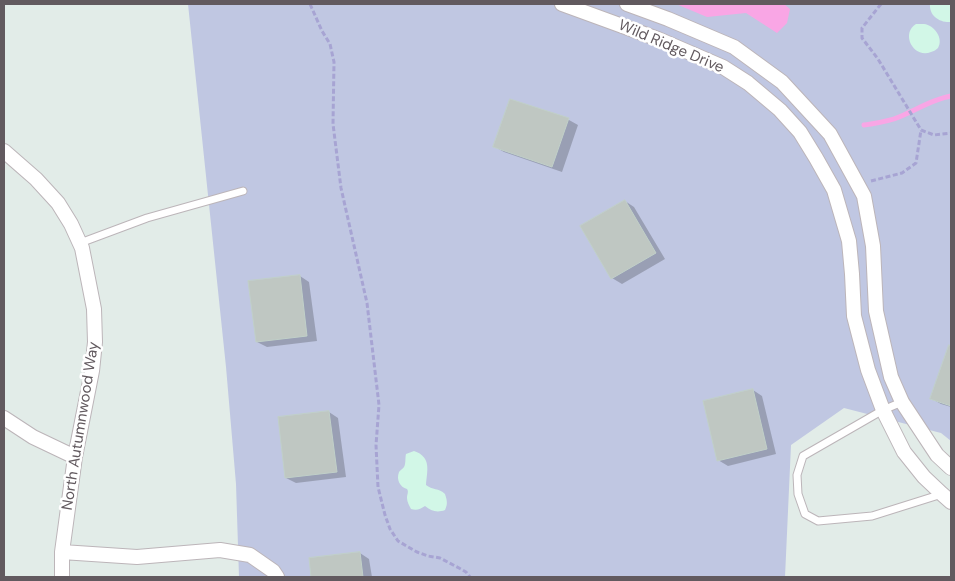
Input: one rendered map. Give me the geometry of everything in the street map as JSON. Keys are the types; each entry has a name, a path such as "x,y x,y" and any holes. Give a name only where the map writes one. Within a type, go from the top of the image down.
{"street":[{"name":"Wild Ridge Drive","path":"562,4 723,67 748,83 780,110 800,132 834,190 849,241 854,316 868,370 883,410 904,452 924,478 947,498"},
{"name":"Wild Ridge Drive","path":"626,4 668,19 734,48 782,82 830,134 864,196 873,246 876,311 891,377 902,402 936,456 951,468"},
{"path":"658,40 668,19"},
{"name":"North Autumnwood Way","path":"4,151 36,179 58,203 71,224 80,243 89,277 94,310 95,342 92,371 75,457 62,552 62,577"},
{"path":"4,418 33,437 75,457"},
{"path":"62,552 137,557 220,550 250,555 273,571 277,577"}],"lane":[{"path":"80,243 147,218 243,191"},
{"path":"902,402 883,410 803,456 797,475 798,494 805,514 818,521 872,516 947,498"}],"path":[{"path":"310,4 330,44 334,62 334,133 341,188 368,312 379,405 376,445 378,487 385,515 390,529 398,541 417,552 440,558 460,568 470,577"},
{"path":"881,4 862,28 862,38 878,59 921,130 934,135 951,133"},
{"path":"857,184 902,174 916,163 921,130"}],"shaded area":[{"path":"188,4 951,4 951,441 941,433 844,408 791,445 785,577 239,577 236,484 226,367"},
{"path":"676,4 784,4 790,9 787,23 777,33 746,13 707,17"}],"sand":[{"path":"930,4 951,4 951,22 936,18 931,12"},
{"path":"916,24 928,25 934,29 940,40 937,49 925,53 915,49 909,39 909,34 911,28"},
{"path":"414,451 424,457 426,461 426,485 445,494 447,506 445,510 434,511 425,506 415,510 411,509 408,504 408,490 401,485 398,478 399,472 405,466 406,454"}],"building":[{"path":"510,99 569,118 552,167 493,147"},
{"path":"625,200 656,253 611,279 580,226"},
{"path":"300,275 307,336 256,342 248,281"},
{"path":"949,345 951,346 951,406 930,399"},
{"path":"753,389 767,449 717,461 703,401"},
{"path":"329,411 337,472 285,478 278,417"},
{"path":"360,552 363,577 311,577 309,558"}],"waterway":[{"path":"864,125 895,119 931,102 951,96"}]}
